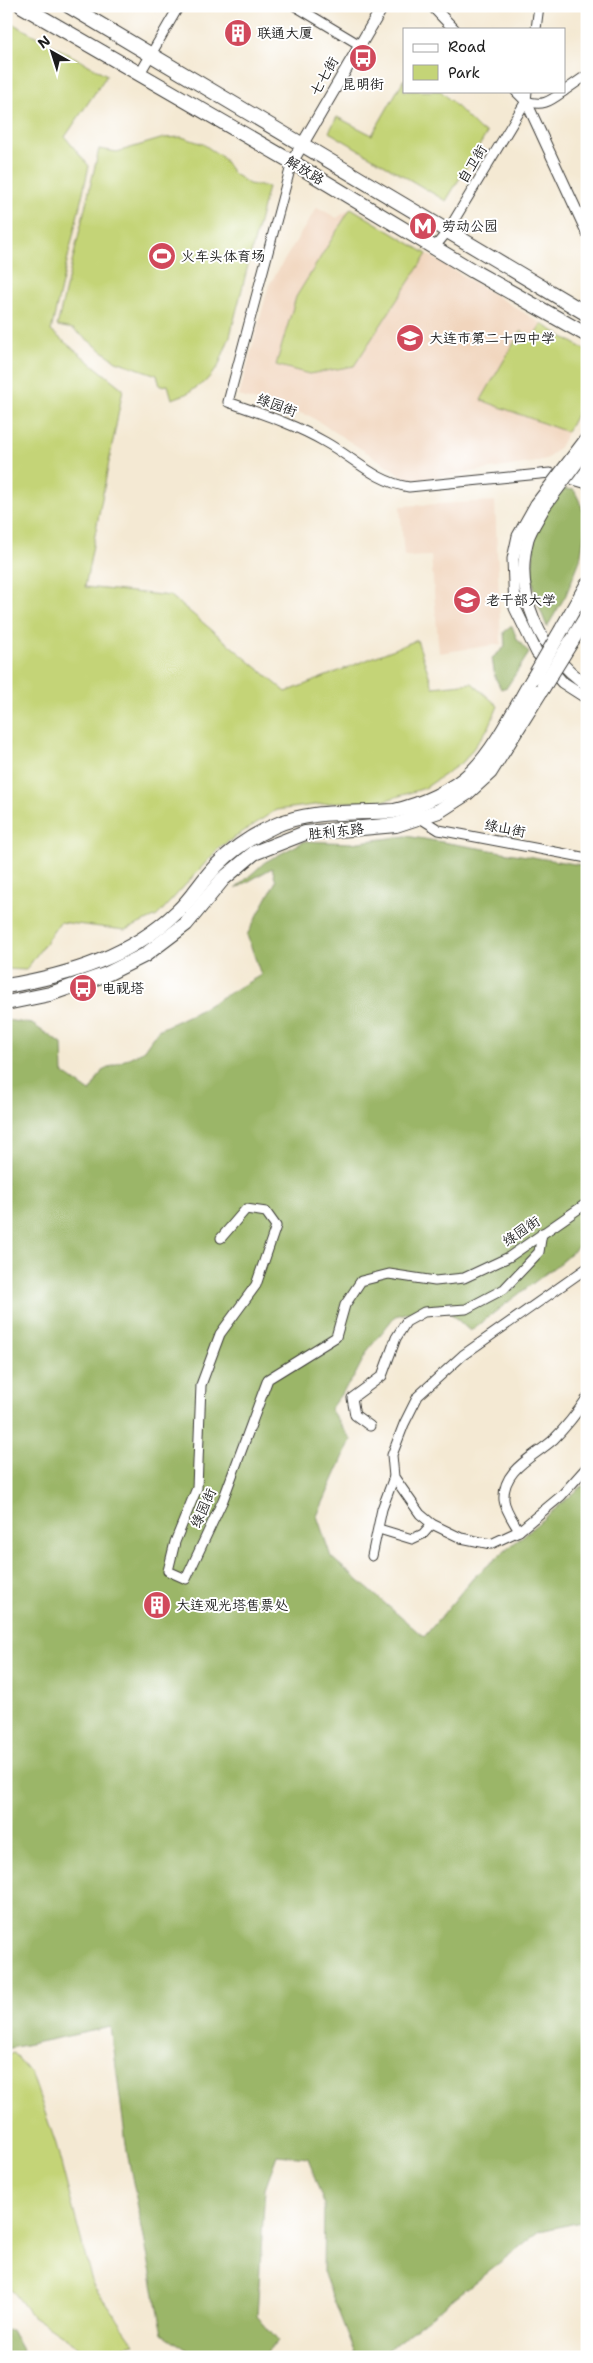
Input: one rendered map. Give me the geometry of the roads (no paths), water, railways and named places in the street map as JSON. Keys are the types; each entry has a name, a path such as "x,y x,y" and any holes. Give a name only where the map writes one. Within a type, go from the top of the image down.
{"main road":[{"name":"解放路","path":"22,6 292,162 434,248 587,335"},
{"name":"解放路","path":"70,6 587,314"},
{"name":"七七街","path":"292,162 383,6"},
{"path":"587,437 518,536 513,559 515,608 537,653 562,682 587,698"},
{"path":"587,450 540,506 528,538 524,568 526,597 534,623 545,641 569,671 587,686"},
{"path":"6,986 41,980 77,970 118,955 147,936 178,911 217,865 238,848 274,826 301,817 394,811 407,808 451,787 473,771 488,752 587,585"},
{"name":"胜利东路","path":"6,1003 50,994 107,974 145,955 186,924 223,879 254,853 305,833 396,825 439,811 467,793 490,772 587,616"}],"street":[{"path":"139,75 180,6"},
{"path":"295,6 360,45"},
{"path":"432,6 453,28"},
{"path":"536,28 539,6"},
{"path":"566,90 587,75"},
{"path":"527,96 536,105 546,104 563,92"},
{"path":"527,96 587,232"},
{"name":"自卫街","path":"434,248 447,232 527,96"},
{"name":"绿园街","path":"292,162 228,402 291,424 326,442 376,476 393,484 409,487 550,473 576,480"},
{"path":"587,464 576,480 587,484"},
{"name":"绿山街","path":"420,818 439,830 587,858"},
{"name":"绿园街","path":"221,1238 246,1209 266,1212 276,1226 256,1285 220,1334 202,1385 197,1488 175,1542 168,1571 186,1579 223,1500 268,1379 336,1337 345,1305 361,1281 389,1274 434,1281 464,1278 509,1257 587,1203"},
{"path":"370,1426 355,1415 352,1398 382,1376 396,1338 406,1322 424,1312 466,1309 504,1289 539,1252 542,1233"},
{"path":"372,1556 382,1509 394,1477 392,1455 404,1424 418,1396 463,1355 587,1268"},
{"path":"519,1531 504,1501 505,1486 515,1469 552,1440 576,1414 587,1398"},
{"path":"394,1477 420,1514 432,1524 461,1538 491,1544 519,1531 561,1496 587,1467"},
{"path":"379,1529 412,1539 423,1534 432,1524"}],"place":[{"name":"联通大厦","path":"238,33"},
{"name":"昆明街","path":"363,58"},
{"name":"劳动公园","path":"423,226"},
{"name":"火车头体育场","path":"162,256"},
{"name":"大连市第二十四中学","path":"410,338"},
{"name":"老干部大学","path":"467,600"},
{"name":"电视塔","path":"83,988"},
{"name":"大连观光塔售票处","path":"157,1605"}]}
